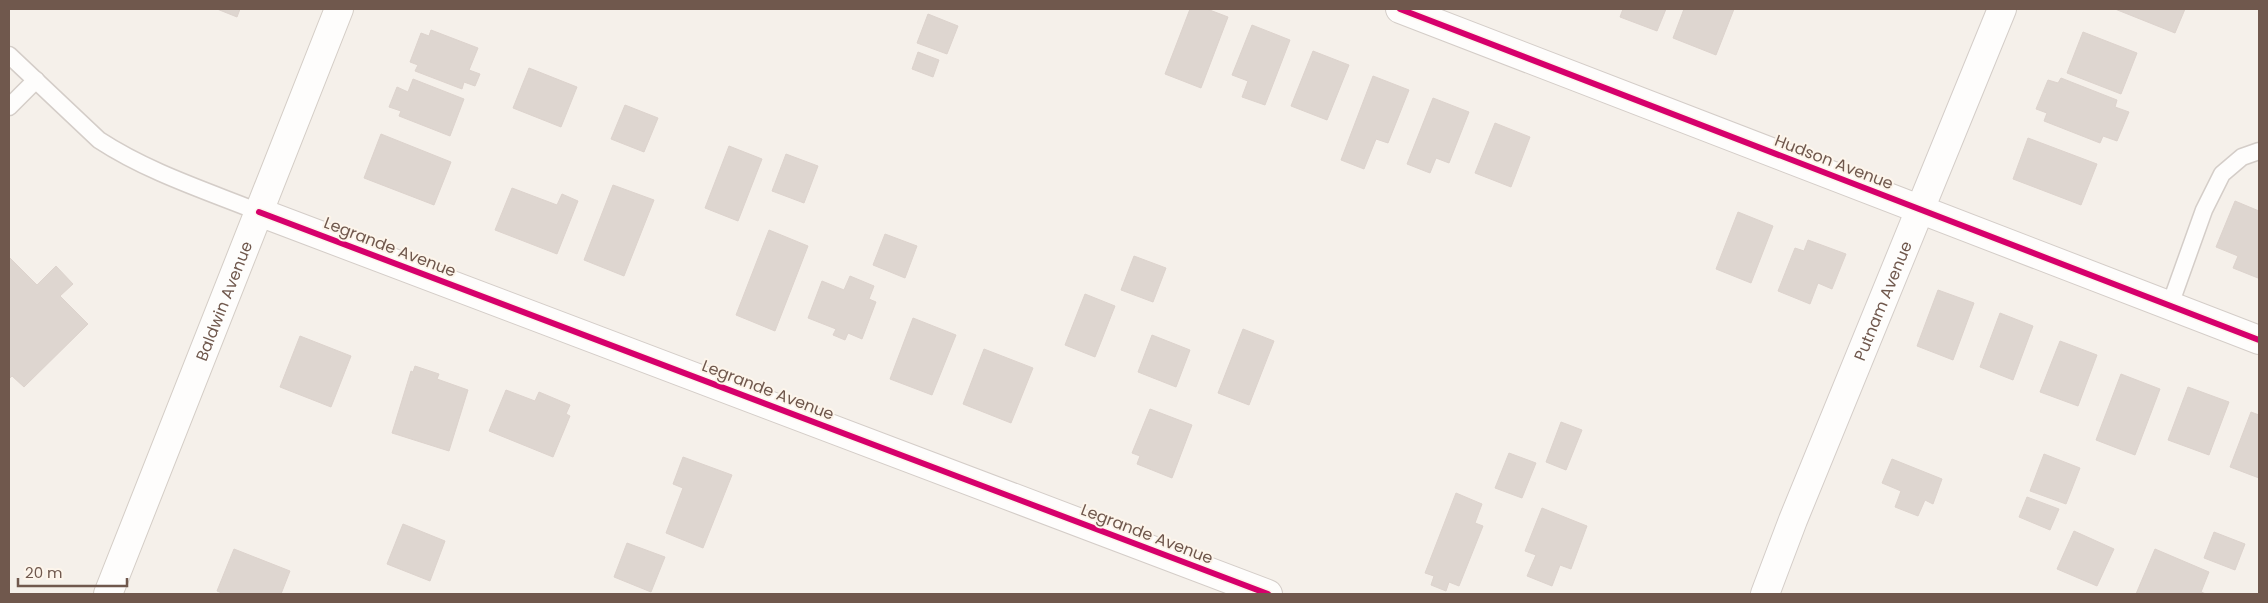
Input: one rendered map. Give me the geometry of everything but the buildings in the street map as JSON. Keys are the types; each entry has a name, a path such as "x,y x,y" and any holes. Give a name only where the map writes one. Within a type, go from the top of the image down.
{"street":[{"name":"Baldwin Avenue","path":"108,594 339,9"},
{"name":"Hudson Avenue","path":"1400,9 2259,340"},
{"name":"Putnam Avenue","path":"1765,594 1793,520 2002,9"},
{"name":"Legrande Avenue","path":"259,212 1230,588 1268,594"}],"lane":[{"path":"9,55 99,140 115,151 151,169 259,212"},
{"path":"9,107 36,80"},
{"path":"2170,306 2204,210 2222,174 2242,157 2259,151"}],"cycle path":[{"path":"1400,9 2259,340"},
{"path":"259,212 1268,594"}]}
